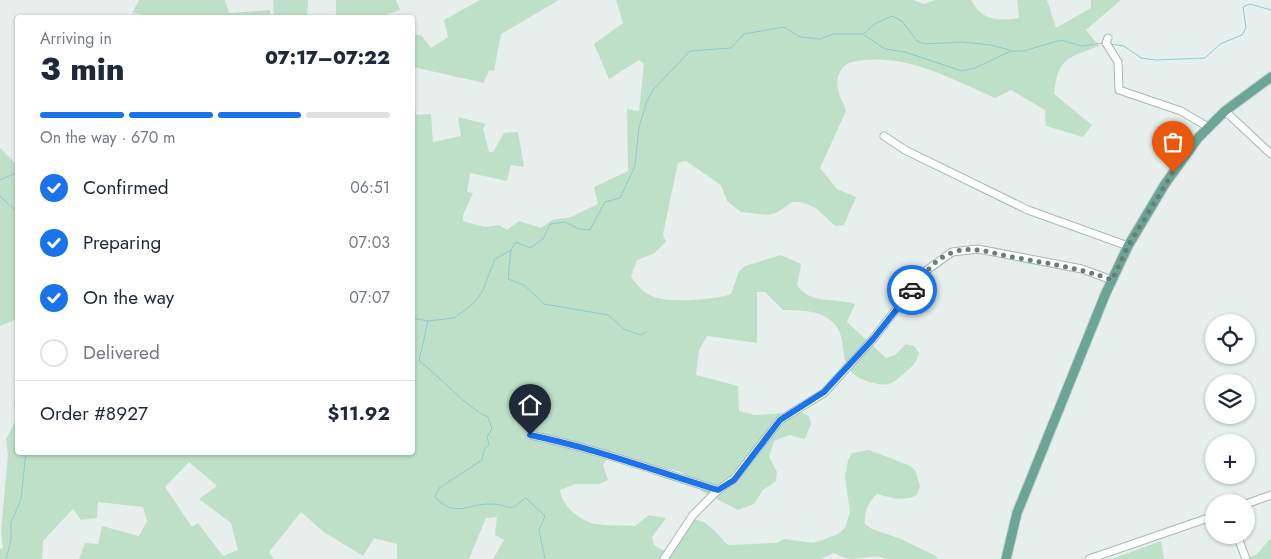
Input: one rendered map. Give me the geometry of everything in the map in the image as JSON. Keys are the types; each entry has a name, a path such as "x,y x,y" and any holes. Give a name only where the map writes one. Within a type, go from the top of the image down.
{"main road":[{"path":"1006,559 1018,513 1112,280 1128,246 1188,149 1225,112 1271,77"}],"street":[{"path":"1108,38 1106,43 1118,62 1119,90 1181,111 1208,127"},
{"path":"1225,112 1271,154"},
{"path":"884,136 905,150 1028,210 1128,246"},
{"path":"664,559 693,515 718,490 734,480 780,420 824,392 873,339 927,270 944,256 966,249 978,249 1082,269 1112,280"},
{"path":"530,435 577,445 718,490"},
{"path":"1255,501 1271,495"},
{"path":"1089,559 1205,519"},
{"path":"1240,544 1246,559"}],"green space":[{"path":"139,0 225,0 229,13 270,10 271,15 146,15 132,13"},
{"path":"273,0 308,0 307,15 274,15"},
{"path":"336,0 396,0 400,10 385,15 336,15"},
{"path":"480,0 559,0 501,34 494,71 489,70 484,83 415,67 415,35 421,35 431,48 448,37 444,20"},
{"path":"616,0 913,0 924,4 936,0 971,0 975,7 985,16 1004,19 1019,18 1017,0 1047,0 1056,28 1091,8 1091,0 1121,0 1086,30 1099,46 1072,57 1066,61 1058,73 1054,94 1092,125 1083,137 1046,126 1045,110 1011,90 995,98 926,68 890,60 852,62 845,66 840,72 837,85 846,111 820,168 837,189 856,197 844,225 835,226 816,208 801,202 792,202 778,212 769,215 741,212 727,201 721,185 686,161 678,163 663,234 666,242 653,254 637,260 631,277 644,291 654,297 670,300 692,300 724,296 731,294 739,271 745,266 781,255 801,264 797,285 808,295 815,298 855,304 847,322 886,358 895,355 906,344 914,346 919,353 918,357 910,369 891,383 878,384 860,378 851,371 846,363 841,336 837,327 830,320 813,312 783,310 765,292 757,292 757,343 707,336 699,350 696,375 738,386 739,411 755,415 801,412 809,416 811,424 805,439 789,435 774,441 769,457 777,472 776,481 763,490 754,504 738,510 701,491 697,483 681,472 615,456 607,458 603,465 608,480 600,484 575,484 560,490 561,496 572,512 583,520 595,524 635,526 649,515 666,518 652,537 654,545 662,550 671,550 687,520 694,519 710,526 728,545 776,543 784,539 814,543 838,534 845,528 850,512 845,477 848,460 852,453 869,450 908,465 915,470 920,486 917,495 902,499 877,494 867,508 865,524 872,529 901,539 936,556 938,559 887,559 874,557 850,559 834,553 820,559 493,559 504,540 495,535 497,517 486,518 469,559 397,559 397,544 374,538 363,556 324,532 301,512 269,552 274,559 79,559 85,543 98,544 102,526 139,536 147,521 143,507 98,502 97,518 81,520 73,509 43,541 42,559 0,559 0,549 3,548 1,532 8,454 6,439 15,422 15,455 415,455 415,105 416,115 431,114 433,142 461,136 458,117 486,124 483,129 489,152 493,152 504,133 518,132 524,167 511,165 507,181 470,173 467,192 473,193 463,215 463,221 485,227 499,225 507,230 519,221 541,228 552,220 571,217 598,204 594,187 628,171 627,109 639,111 644,64 639,60 609,79 594,44 623,23","holes":["189,462 217,486 199,499 231,523 238,550 223,556 198,523 192,527 165,487"]},
{"path":"0,148 15,163 15,320 0,326"},
{"path":"1271,538 1271,559 1243,559 1256,555"},
{"path":"1161,541 1164,559 1112,559"}],"waterway":[{"path":"1110,44 1124,46 1141,58 1156,60 1205,58 1220,44 1242,35 1246,28 1243,7 1250,4 1271,10"},
{"path":"864,33 876,23 892,16 902,21 917,41 925,44 962,42 991,45 1010,50"},
{"path":"428,321 454,318 474,303 482,292 495,259 511,250 516,242 530,248 543,239 550,224 565,222 579,229 590,230 605,202 620,198 635,166 639,127 647,101 653,90 690,51 731,48 744,34 784,27 800,37 820,39 834,34 863,34 885,49 905,52 962,71 975,68 1011,51 1024,51 1061,40 1081,46 1103,43"},
{"path":"0,180 15,173"},
{"path":"0,196 15,210"},
{"path":"511,250 508,279 524,285 544,304 608,315 624,329 640,335 646,332"},
{"path":"415,319 428,321 419,361 462,399 488,417 492,429 487,437 489,444 484,450 482,460 439,488 435,497 442,504 456,509 483,504 512,508 526,498 545,516 539,530 545,559"},
{"path":"6,559 11,540 11,523 21,499 26,455"}],"way so far":[{"path":"912,290 927,270 944,256 966,249 978,249 1017,258 1055,263 1082,269 1112,280 1128,246 1173,172"}],"route":[{"path":"530,435 605,453 616,459 718,490 734,480 780,420 824,392 873,339 912,290"}]}
